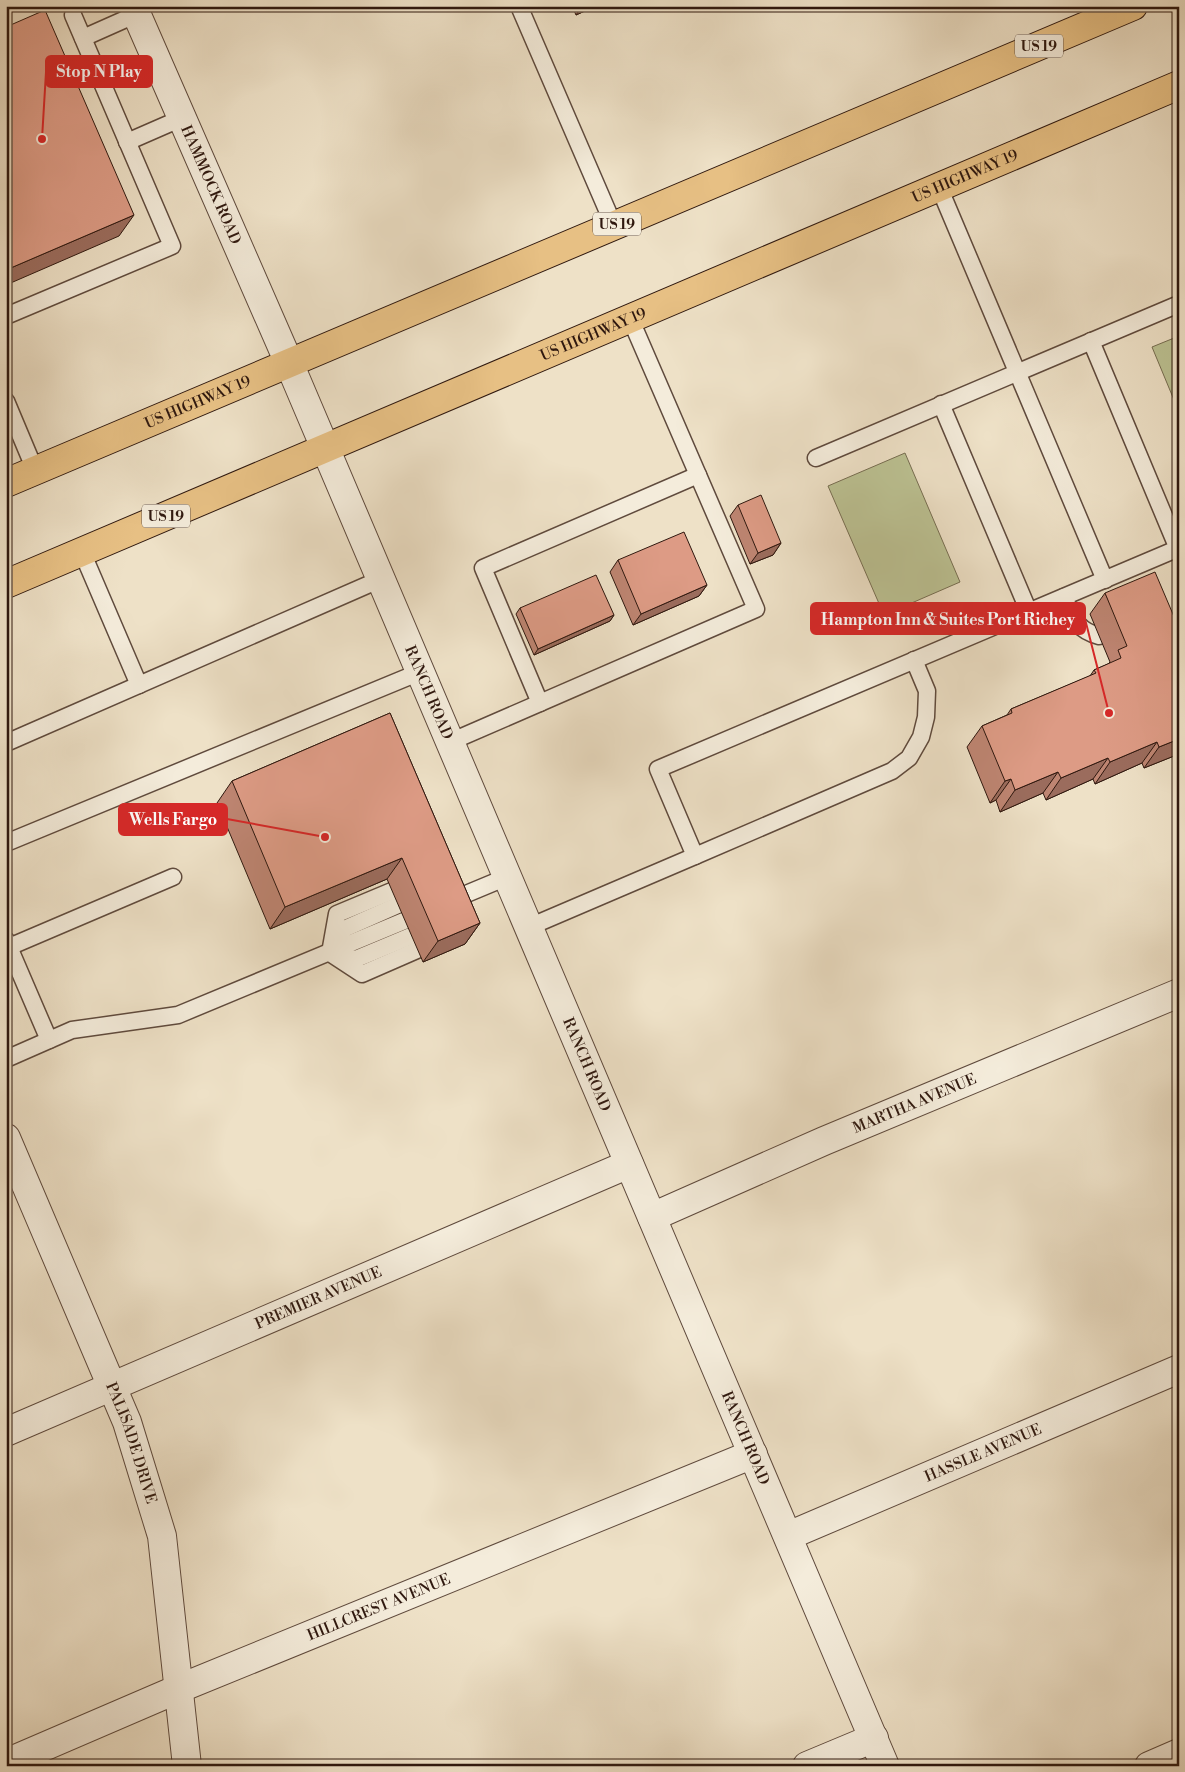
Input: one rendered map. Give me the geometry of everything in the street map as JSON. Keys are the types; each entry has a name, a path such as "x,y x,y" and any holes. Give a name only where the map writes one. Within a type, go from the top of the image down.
{"highway":[{"name":"US HIGHWAY 19","path":"6,483 614,226 1117,9"},
{"name":"US HIGHWAY 19","path":"6,584 1179,85"}],"street":[{"name":"HAMMOCK ROAD","path":"135,10 289,363"},
{"name":"RANCH ROAD","path":"289,363 885,1766"},
{"name":"MARTHA AVENUE","path":"652,1217 824,1141 1179,993"},
{"name":"PALISADE DRIVE","path":"6,1138 127,1422 162,1536 187,1766"},
{"name":"PREMIER AVENUE","path":"6,1432 629,1164"},
{"name":"HASSLE AVENUE","path":"788,1536 1179,1369"},
{"name":"HILLCREST AVENUE","path":"6,1763 178,1689 753,1454"},
{"path":"807,1766 874,1738"},
{"path":"1149,1766 1179,1753"}],"lane":[{"path":"519,6 614,226"},
{"path":"83,38 135,10"},
{"path":"6,316 172,246 73,15"},
{"path":"127,142 182,118"},
{"path":"938,187 1105,580"},
{"path":"816,458 1179,304"},
{"path":"450,742 756,609 630,318"},
{"path":"695,856 658,769 1178,548 1091,341"},
{"path":"6,401 35,470"},
{"path":"941,404 1029,612"},
{"path":"540,703 483,568 698,475"},
{"path":"82,552 139,685"},
{"path":"1148,561 1155,578"},
{"path":"6,743 381,580"},
{"path":"1064,597 1075,622 1088,633 1099,636"},
{"path":"529,927 892,771 909,758 921,736 926,717 927,691 914,660"},
{"path":"6,843 420,672"},
{"path":"447,902 507,877"},
{"path":"49,1040 8,944 174,878"},
{"path":"455,881 473,891"},
{"path":"468,911 473,891"},
{"path":"330,953 338,914 404,921"},
{"path":"330,953 362,974 404,921"},
{"path":"6,1059 72,1030 178,1015 404,921"}],"green space":[{"path":"1179,336 1179,412 1152,347"},
{"path":"905,453 960,582 884,615 828,486"}],"building":[{"path":"45,10 134,215 6,270 6,27"},
{"path":"761,495 781,543 758,553 738,505"},
{"path":"684,532 707,585 641,614 618,560"},
{"path":"1155,572 1179,626 1179,739 1159,747 1157,742 1110,762 1108,758 1061,778 1058,772 1015,790 1011,779 1005,781 982,726 1012,713 1011,709 1096,673 1094,670 1121,658 1118,650 1127,646 1105,593"},
{"path":"596,575 614,615 538,649 520,608"},
{"path":"390,713 480,923 438,941 402,858 285,907 232,781"}],"place":[{"name":"Stop N Play","path":"42,139"},
{"name":"Hampton Inn & Suites Port Richey","path":"1109,713"},
{"name":"Wells Fargo","path":"325,837"}]}
